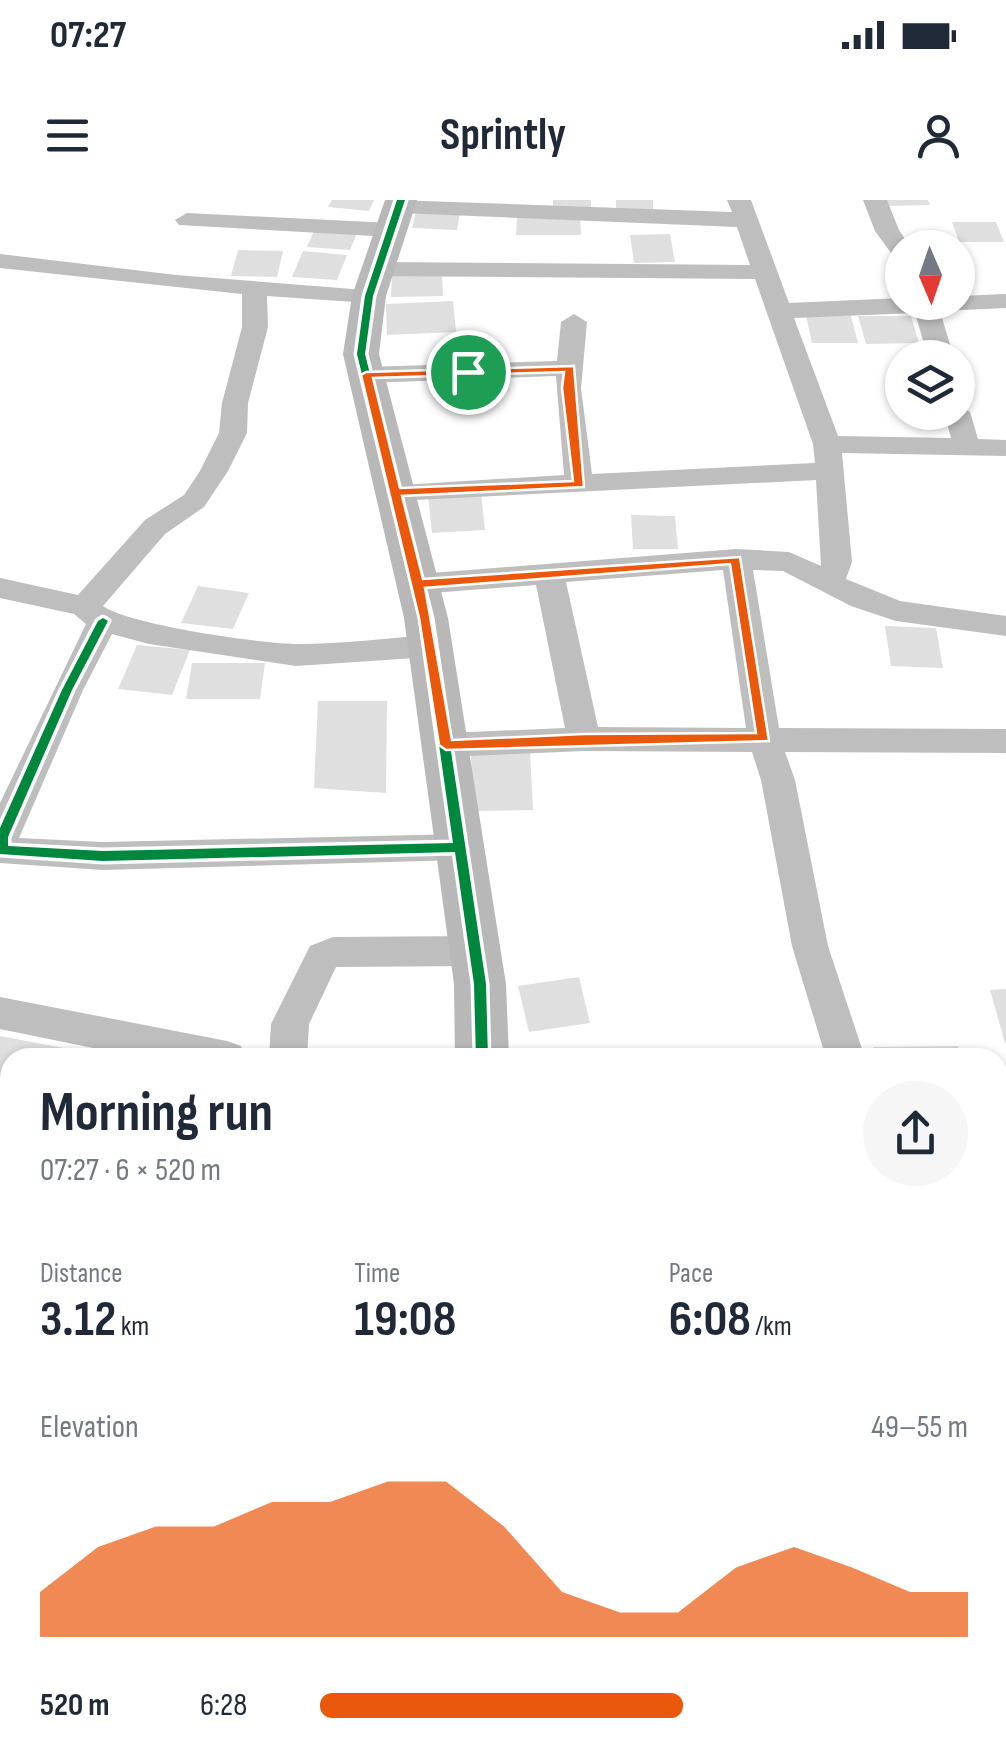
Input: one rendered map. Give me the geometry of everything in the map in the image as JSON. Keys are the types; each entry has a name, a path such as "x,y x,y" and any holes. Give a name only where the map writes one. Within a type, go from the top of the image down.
{"street":[{"path":"875,200 886,230"},
{"path":"0,261 254,290 387,240 742,210 763,272 782,311 828,458 837,562 830,582"},
{"path":"176,282 186,227 763,272"},
{"path":"387,240 362,354 430,646 475,951 481,1048"},
{"path":"254,290 255,327 236,403 233,434 194,501 155,527 94,614 60,706 2,837 2,850 103,856 461,847"},
{"path":"975,302 1006,300"},
{"path":"782,311 885,306"},
{"path":"574,322 568,388 580,484"},
{"path":"366,375 570,368"},
{"path":"962,430 967,448"},
{"path":"395,492 580,484 828,458 1006,448"},
{"path":"418,584 736,560 790,562 896,610 1006,626"},
{"path":"736,560 764,738 778,780 810,946 843,1048"},
{"path":"0,562 12,589 149,634 296,655 430,646"},
{"path":"549,574 584,739"},
{"path":"446,745 584,739 1006,741"},
{"path":"289,1048 290,1024 323,958 333,952 475,951"},
{"path":"0,1013 177,1048"}],"building":[{"path":"332,200 374,200 369,211 328,207"},
{"path":"553,200 591,200 591,208 553,207"},
{"path":"616,200 653,200 653,210 616,209"},
{"path":"883,200 928,200 930,205 886,206"},
{"path":"416,211 460,213 457,230 412,228"},
{"path":"517,217 580,218 581,235 516,235"},
{"path":"952,222 996,222 1004,242 975,242 975,230 955,230"},
{"path":"315,229 357,233 350,250 307,247"},
{"path":"670,234 675,262 634,263 630,235"},
{"path":"238,250 283,251 277,277 231,276"},
{"path":"303,251 347,255 337,280 292,277"},
{"path":"442,274 443,296 391,297 392,275"},
{"path":"453,301 456,332 387,335 386,304"},
{"path":"806,316 851,316 858,343 812,343"},
{"path":"858,316 912,320 918,340 885,340 885,344 866,344"},
{"path":"481,493 485,530 432,533 428,496"},
{"path":"631,515 675,516 678,549 633,549"},
{"path":"198,586 249,593 233,629 181,623"},
{"path":"885,626 936,628 943,668 891,666"},
{"path":"137,645 190,650 172,695 118,689"},
{"path":"192,663 265,663 260,699 186,699"},
{"path":"318,701 387,701 386,793 314,788"},
{"path":"530,750 533,810 472,811 471,751"},
{"path":"579,977 590,1023 529,1032 518,986"},
{"path":"1006,989 1006,1043 1005,1043 990,990"},
{"path":"0,1036 64,1048 0,1048"},
{"path":"958,1046 958,1048 873,1048"}],"cycle path":[{"path":"401,200 369,296 361,354 426,618 480,984 482,1048"},
{"path":"103,621 67,690 2,837 2,850 103,856 461,847"}],"route":[{"path":"570,368 568,388 580,484 395,492 418,584 736,560 764,738 446,745 426,618 366,375 468,372 570,368"}]}
